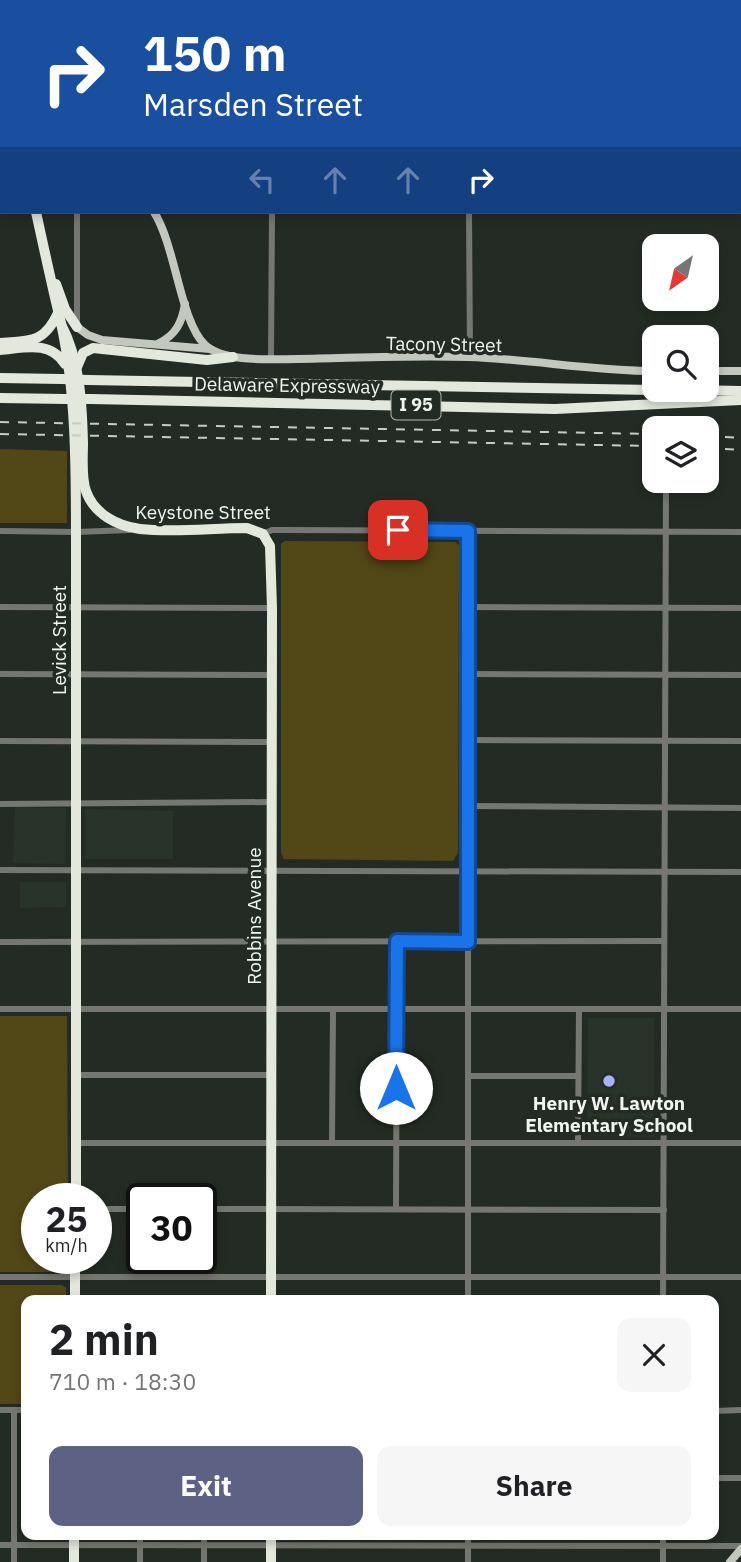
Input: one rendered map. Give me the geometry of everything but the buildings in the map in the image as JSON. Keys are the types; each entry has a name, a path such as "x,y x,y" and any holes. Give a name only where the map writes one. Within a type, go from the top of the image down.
{"highway":[{"path":"36,214 46,257 65,309 77,327"},
{"name":"Levick Street","path":"46,257 82,414 85,488 103,515 120,524 141,529"},
{"path":"0,335 5,342 42,337 58,313"},
{"path":"0,350 40,347 50,349 72,368 83,353 93,348 207,360 233,357"},
{"name":"Levick Street","path":"72,368 77,675 76,1183"},
{"name":"Delaware Expressway","path":"0,378 642,390"},
{"path":"719,391 741,391"},
{"name":"Delaware Expressway","path":"0,398 555,409 741,400"},
{"name":"Keystone Street","path":"141,529 247,528 263,534"},
{"name":"Robbins Avenue","path":"263,534 268,540 272,557 271,1295"},
{"path":"75,1277 75,1295"},
{"path":"74,1540 74,1562"},
{"path":"271,1540 271,1562"}],"main road":[{"path":"154,214 168,240 195,331 210,349"},
{"path":"156,345 176,330 185,302"},
{"name":"Tacony Street","path":"77,327 102,340 210,349 233,357 470,357 642,371"},
{"path":"719,371 741,371"},
{"path":"730,1562 741,1548"}],"street":[{"path":"77,214 77,327"},
{"path":"271,359 272,214"},
{"path":"469,214 470,357"},
{"path":"663,1295 666,493"},
{"name":"Keystone Street","path":"0,531 141,529"},
{"name":"Keystone Street","path":"263,534 284,530 741,532"},
{"path":"468,531 468,1295"},
{"path":"0,607 272,608"},
{"path":"469,607 741,608"},
{"path":"0,674 272,675"},
{"path":"468,674 741,675"},
{"path":"468,740 741,741"},
{"path":"0,741 271,741"},
{"path":"0,804 272,802"},
{"path":"468,806 741,808"},
{"path":"0,870 741,872"},
{"path":"396,1209 397,941"},
{"path":"0,942 663,941"},
{"path":"0,1009 741,1009"},
{"path":"578,1143 579,1009"},
{"path":"332,1142 333,1010"},
{"path":"76,1075 271,1075"},
{"path":"468,1076 578,1076"},
{"path":"76,1143 741,1143"},
{"path":"217,1209 664,1210"},
{"path":"0,1277 741,1277"},
{"path":"0,1410 21,1410"},
{"path":"14,1410 14,1562"},
{"path":"719,1410 741,1410"},
{"path":"719,1478 741,1478"},
{"path":"0,1545 74,1540 140,1545 271,1540 741,1548"},
{"path":"140,1540 140,1562"},
{"path":"204,1540 204,1562"},
{"path":"468,1540 468,1562"},
{"path":"663,1540 663,1562"}],"shaded area":[{"path":"0,449 67,451 67,523 0,523"},
{"path":"285,541 455,542 459,545 458,853 453,861 284,859 281,853 281,544"},
{"path":"15,807 66,808 65,864 13,863"},
{"path":"85,809 173,811 173,859 85,859"},
{"path":"20,882 66,882 66,907 20,908"},
{"path":"0,1016 67,1016 68,1183 21,1183 21,1272 0,1272"},
{"path":"588,1018 654,1018 654,1137 587,1136"},
{"path":"0,1285 62,1285 66,1288 66,1295 21,1295 21,1404 0,1404"}],"railway":[{"path":"0,422 642,434"},
{"path":"0,434 642,446"},
{"path":"719,437 741,438"},
{"path":"719,449 741,450"}],"place":[{"name":"Henry W. Lawton Elementary School","path":"609,1081"}],"route":[{"path":"396,1088 397,941 468,942 468,531 398,530"}]}
